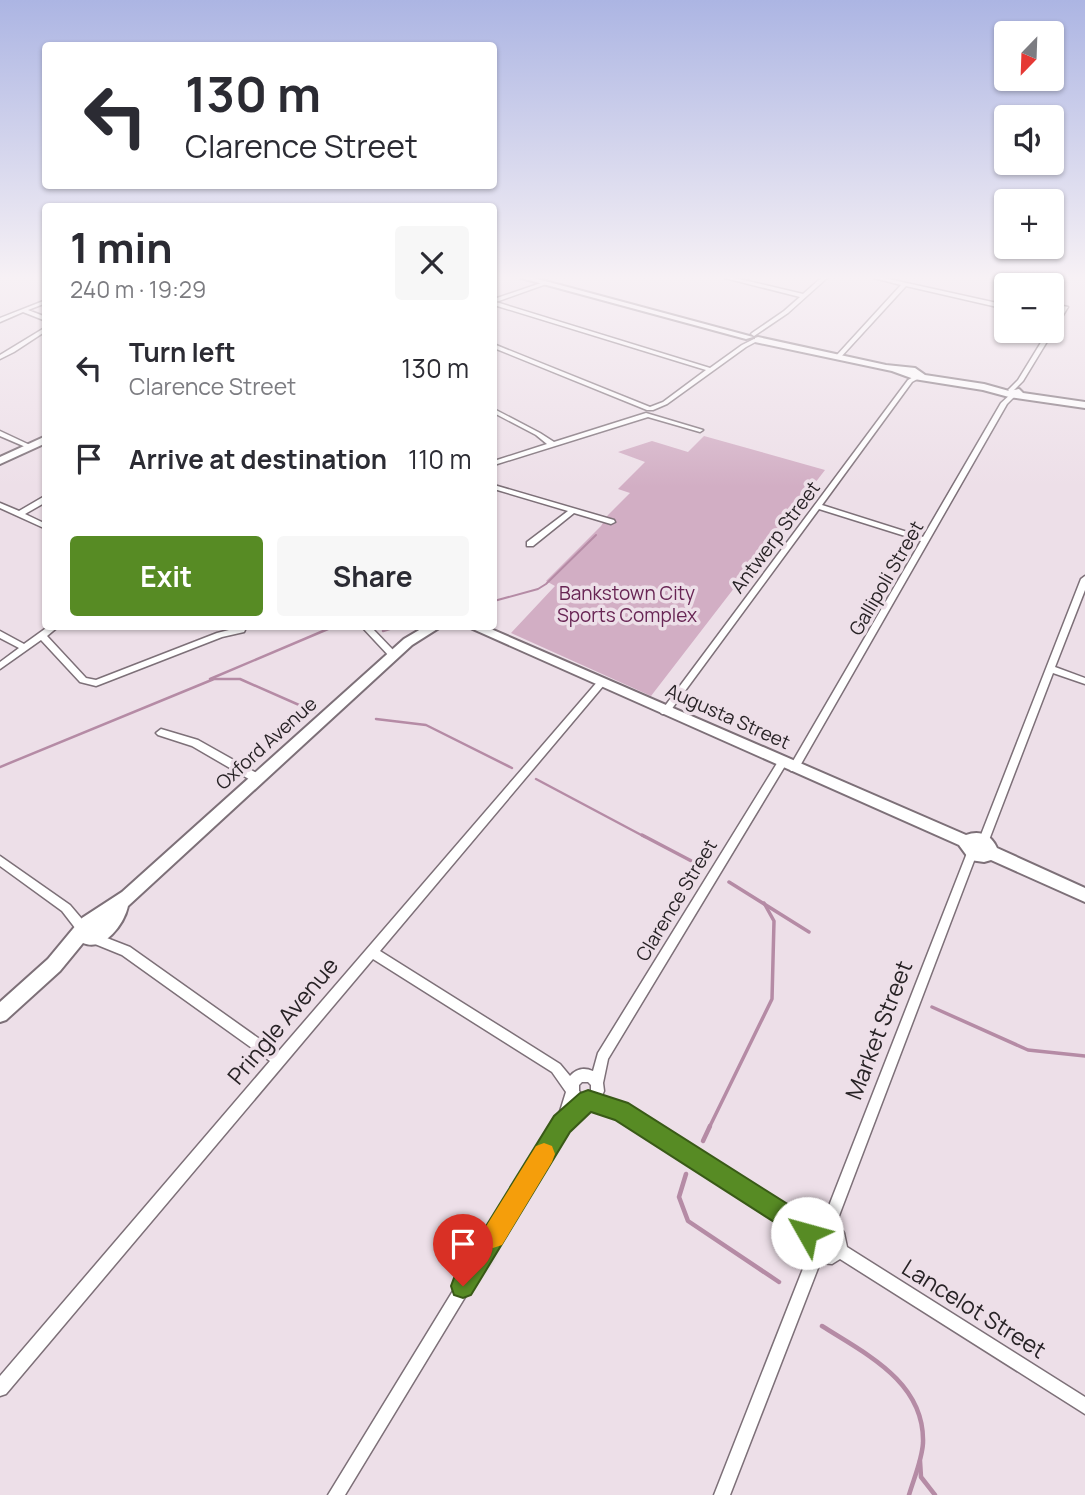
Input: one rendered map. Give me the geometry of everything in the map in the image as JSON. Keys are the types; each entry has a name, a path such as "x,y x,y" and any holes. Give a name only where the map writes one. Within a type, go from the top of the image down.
{"street":[{"path":"0,357 20,348"},
{"path":"498,348 666,420 700,430"},
{"path":"640,348 711,370"},
{"path":"497,462 649,412 741,348"},
{"path":"796,348 914,376 1085,405"},
{"path":"838,358 847,348"},
{"name":"Gallipoli Street","path":"788,765 1040,348"},
{"name":"Antwerp Street","path":"665,712 914,376"},
{"path":"497,413 552,444"},
{"path":"0,433 30,447"},
{"path":"0,461 42,441"},
{"path":"497,488 611,522"},
{"path":"19,514 42,501"},
{"path":"0,505 42,525"},
{"path":"818,506 925,540"},
{"path":"530,544 573,511"},
{"path":"970,847 981,856 987,846 1050,668 1085,579"},
{"path":"0,666 50,630"},
{"path":"42,636 83,680 96,683 220,635 241,630"},
{"path":"369,630 393,655"},
{"name":"Oxford Avenue","path":"0,1014 393,655 428,630"},
{"name":"Augusta Street","path":"481,630 970,847"},
{"path":"0,634 25,648"},
{"path":"1050,668 1085,681"},
{"name":"Pringle Avenue","path":"0,1388 601,683"},
{"path":"161,733 199,745 258,779"},
{"name":"Clarence Street","path":"583,1075 602,1057 788,765"},
{"path":"987,846 1085,895"},
{"name":"Market Street","path":"829,1224 970,847"},
{"path":"0,860 279,1060"},
{"path":"371,953 556,1069 593,1077 621,1111 808,1230"},
{"name":"Clarence Street","path":"598,1085 602,1057"},
{"path":"556,1069 578,1098 621,1111"},
{"path":"335,1495 562,1124 575,1080 583,1075"},
{"path":"562,1124 597,1095 598,1085"},
{"path":"818,1222 829,1224 839,1238 839,1250 830,1258 816,1255 808,1243 808,1230 818,1222"},
{"name":"Lancelot Street","path":"839,1250 1085,1406"},
{"path":"722,1495 816,1255"}],"green space":[{"name":"Bankstown City Sports Complex","path":"704,436 825,470 651,696 511,633 555,586 546,581 630,493 618,489 645,462 618,452 652,441 688,452"}],"waterway":[{"path":"497,600 538,589 546,584 596,535"},
{"path":"210,679 326,630"},
{"path":"0,767 214,679 240,679 315,712"},
{"path":"376,719 426,725 512,768"},
{"path":"536,779 645,837"},
{"path":"642,835 701,866"},
{"path":"729,882 765,904"},
{"path":"709,1128 772,999 774,921 765,904"},
{"path":"765,904 809,932"},
{"path":"932,1007 1028,1050 1085,1056"},
{"path":"703,1141 710,1126"},
{"path":"686,1174 679,1197 688,1221 779,1282"},
{"path":"822,1326 890,1372 914,1403 921,1422 923,1443 909,1495"},
{"path":"920,1461 921,1477 935,1495"}],"slow traffic":[{"path":"493,1237 544,1154"}],"route":[{"path":"463,1286 562,1124 586,1101 621,1111 808,1230 807,1233"}]}
